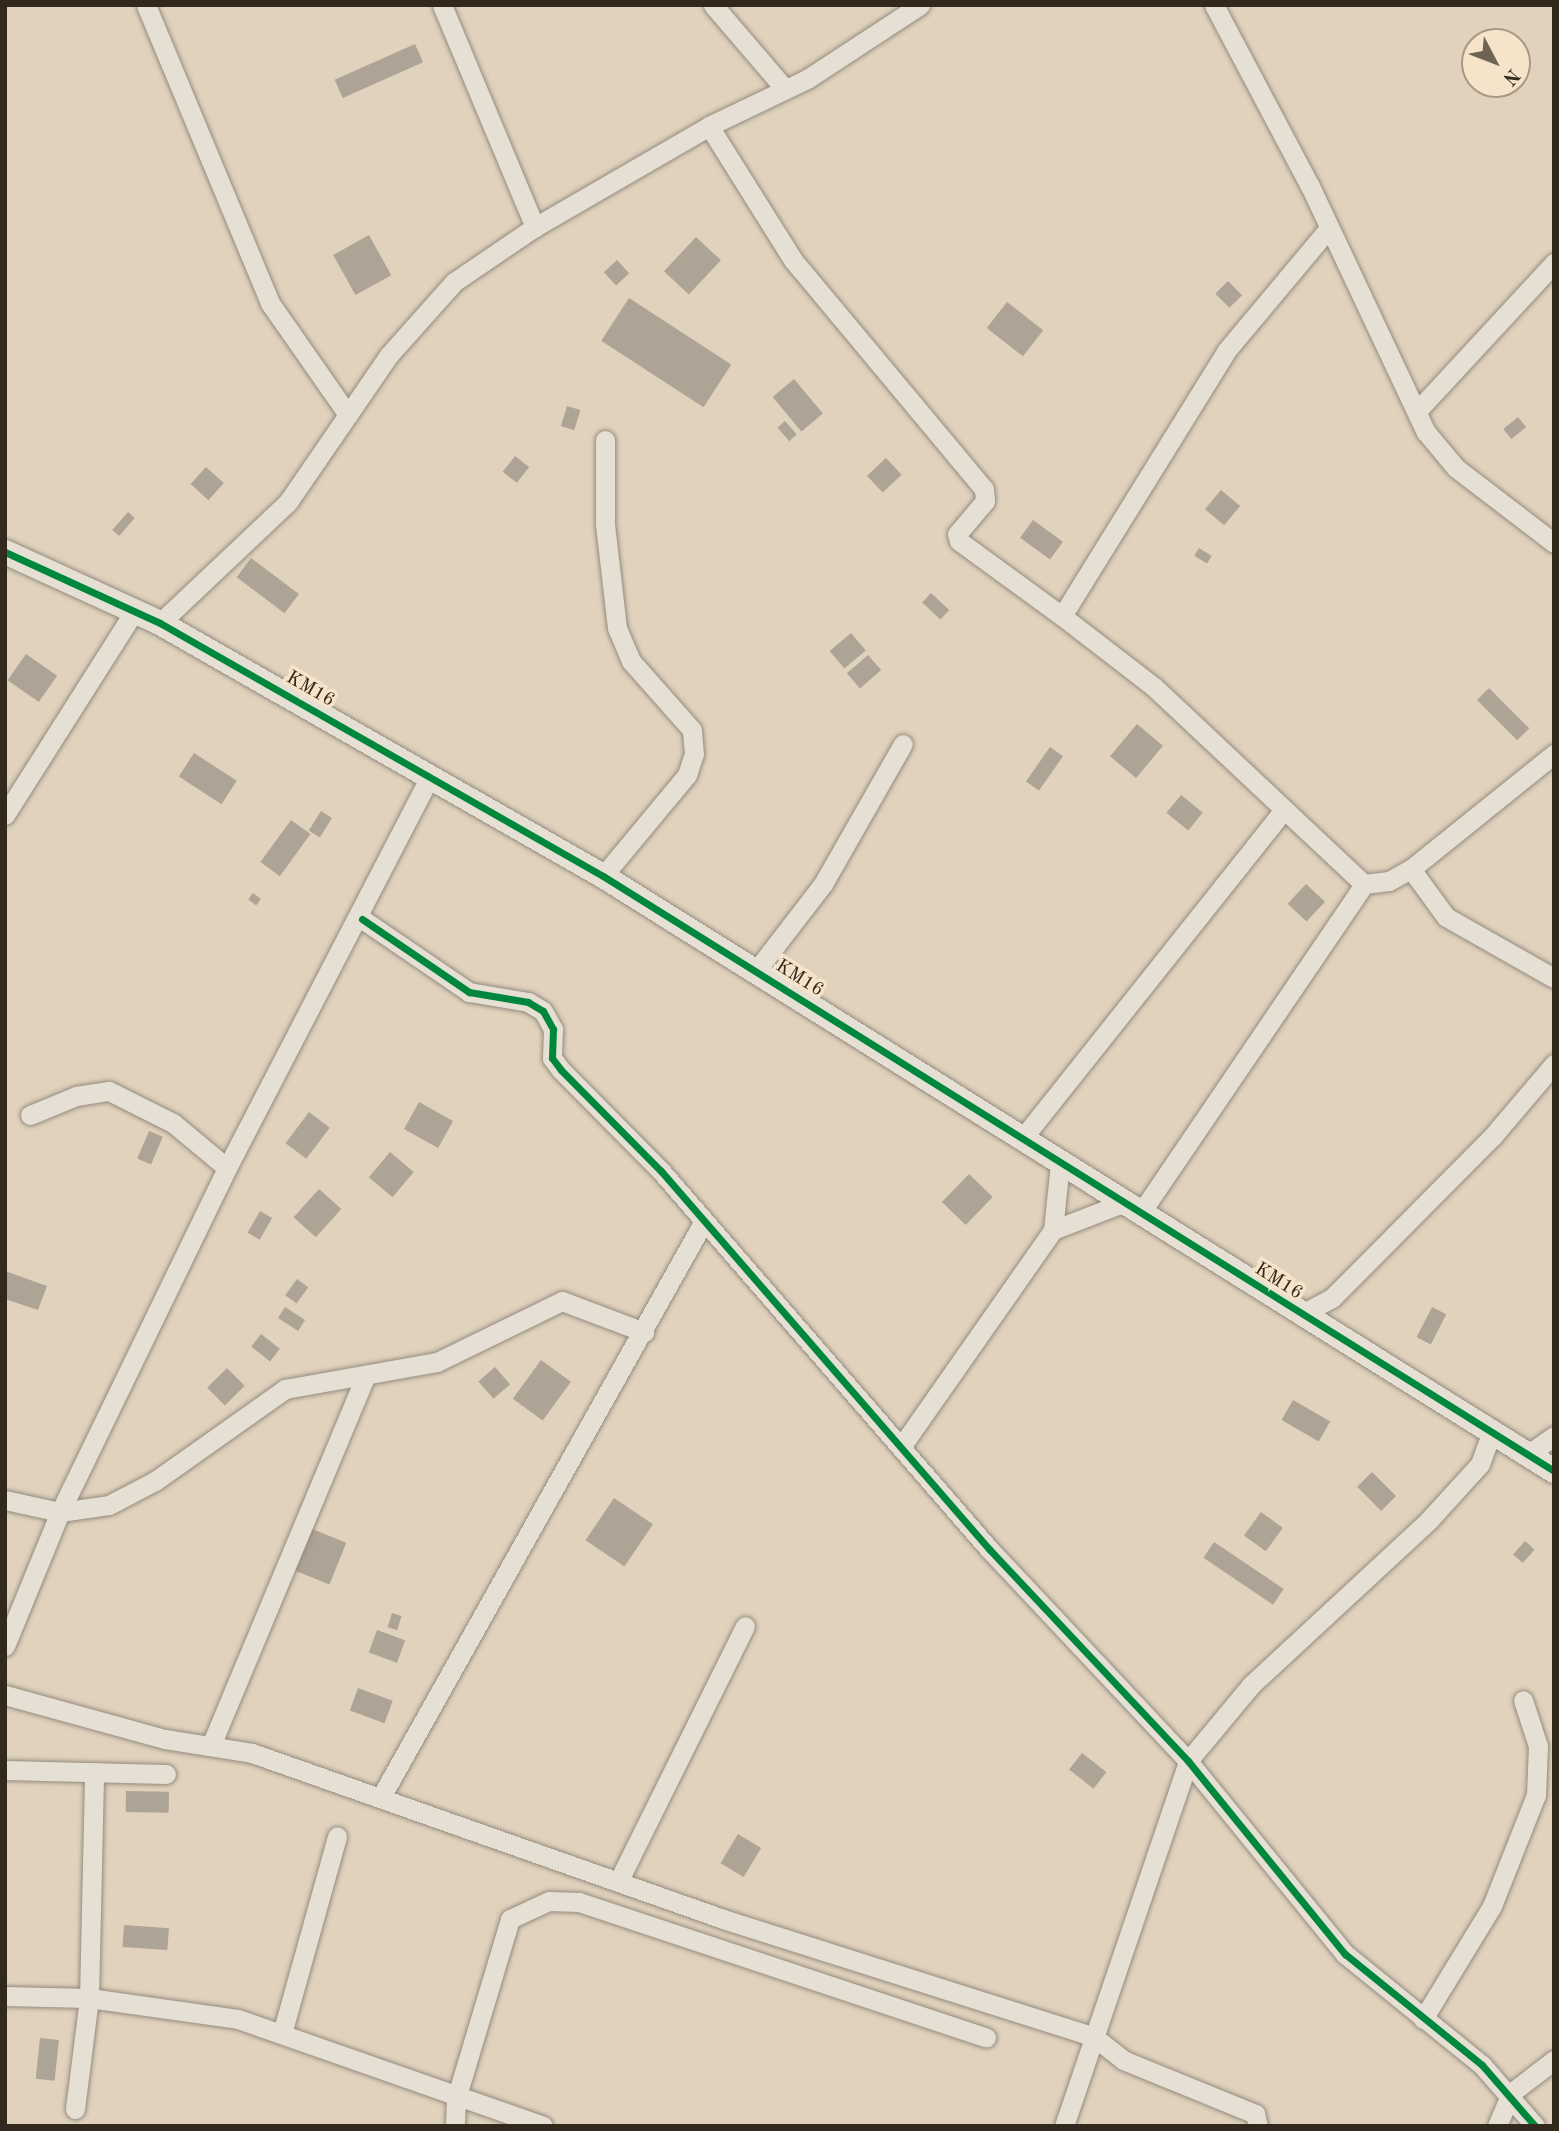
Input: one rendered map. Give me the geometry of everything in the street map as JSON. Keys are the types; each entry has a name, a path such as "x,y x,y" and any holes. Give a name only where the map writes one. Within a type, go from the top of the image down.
{"street":[{"path":"146,5 270,303 348,415"},
{"path":"442,5 535,227"},
{"path":"713,5 785,89"},
{"path":"160,623 288,502 348,415 437,300 535,227 709,126 785,89 920,5"},
{"path":"1215,6 1329,228 1417,411 1456,467 1554,543"},
{"path":"709,126 793,260 984,489 985,501 957,534 959,541 1153,686 1282,812 1364,884"},
{"path":"1062,616 1227,350 1329,228"},
{"path":"1417,411 1554,263"},
{"path":"603,876 687,775 695,754 692,730 631,661 617,628 605,524 605,440"},
{"name":"KM16","path":"5,552 160,623 603,876 1300,1315 1554,1471"},
{"path":"5,815 134,612"},
{"path":"756,971 823,884 903,744"},
{"path":"1053,1230 1132,1208 1364,884 1389,881 1411,869 1554,754"},
{"path":"5,1646 60,1512 227,1168 362,919 430,777"},
{"path":"1022,1139 1282,812"},
{"path":"1411,869 1446,917 1554,978"},
{"path":"362,919 469,992 528,1002 543,1011 553,1029 552,1058 561,1070 704,1221 901,1447 1188,1760 1345,1954 1511,2093 1535,2126"},
{"path":"1300,1315 1332,1298 1492,1137 1554,1064"},
{"path":"30,1115 76,1096 109,1091 173,1123 227,1168"},
{"path":"901,1447 1053,1230 1060,1163"},
{"path":"381,1797 645,1332 704,1221"},
{"path":"5,1500 60,1512 100,1508 155,1481 285,1389 437,1362 562,1301 645,1332"},
{"path":"212,1743 366,1375"},
{"path":"1064,2126 1188,1760 1251,1685 1429,1520 1480,1464 1491,1434"},
{"path":"1527,1455 1554,1436"},
{"path":"620,1878 745,1626"},
{"path":"5,1695 165,1740 212,1743 620,1878 723,1919 1094,2037 1123,2060 1255,2114 1258,2126"},
{"path":"1423,2019 1492,1906 1529,1818 1540,1771 1523,1700"},
{"path":"5,1770 166,1774"},
{"path":"75,2109 89,1998 94,1772"},
{"path":"283,2030 337,1836"},
{"path":"455,2126 456,2099 510,1919 549,1901 579,1902 986,2037"},
{"path":"5,1996 89,1998 283,2030 456,2099 543,2126"},
{"path":"1497,2126 1511,2093 1554,2060"}],"building":[{"path":"415,44 423,62 343,98 335,80"},
{"path":"369,235 391,275 355,295 333,255"},
{"path":"696,237 721,260 689,295 664,271"},
{"path":"617,260 629,273 616,285 604,272"},
{"path":"1228,281 1242,295 1229,308 1215,294"},
{"path":"629,298 731,364 704,407 601,341"},
{"path":"1007,302 1043,330 1023,356 987,328"},
{"path":"794,379 823,413 801,431 773,397"},
{"path":"567,406 580,410 574,430 561,426"},
{"path":"1518,417 1526,427 1511,439 1503,429"},
{"path":"785,421 797,435 789,441 777,428"},
{"path":"515,456 529,467 517,483 503,472"},
{"path":"886,458 902,475 883,493 867,476"},
{"path":"206,467 224,483 208,500 191,484"},
{"path":"1221,490 1240,506 1224,525 1205,509"},
{"path":"128,512 135,518 119,536 112,530"},
{"path":"1033,520 1063,542 1050,560 1020,538"},
{"path":"1199,548 1212,556 1207,564 1194,556"},
{"path":"251,558 299,594 284,613 237,577"},
{"path":"931,593 949,610 940,620 922,603"},
{"path":"851,633 866,651 844,669 830,651"},
{"path":"26,654 57,676 39,702 8,680"},
{"path":"868,655 881,670 860,688 847,673"},
{"path":"1489,688 1529,728 1517,740 1477,700"},
{"path":"1137,724 1163,746 1136,778 1110,756"},
{"path":"1050,747 1063,756 1039,791 1026,781"},
{"path":"194,753 237,781 222,804 179,776"},
{"path":"1181,795 1203,813 1188,830 1167,813"},
{"path":"321,811 332,818 320,837 309,831"},
{"path":"291,820 310,834 280,876 260,862"},
{"path":"1306,884 1325,902 1307,921 1288,904"},
{"path":"253,893 261,899 256,905 248,899"},
{"path":"419,1102 453,1121 438,1148 404,1129"},
{"path":"309,1112 330,1128 306,1159 286,1143"},
{"path":"149,1131 163,1137 151,1164 137,1159"},
{"path":"390,1152 414,1172 393,1197 369,1177"},
{"path":"969,1174 993,1197 966,1225 942,1202"},
{"path":"319,1189 341,1209 316,1237 294,1217"},
{"path":"260,1211 272,1218 260,1240 248,1233"},
{"path":"5,1271 47,1286 38,1310 5,1299"},
{"path":"297,1279 308,1287 297,1303 285,1295"},
{"path":"285,1307 305,1320 298,1331 278,1318"},
{"path":"1432,1307 1446,1314 1431,1345 1417,1337"},
{"path":"261,1334 280,1349 270,1361 251,1347"},
{"path":"541,1360 571,1382 543,1421 513,1399"},
{"path":"495,1367 510,1384 493,1399 478,1381"},
{"path":"227,1368 245,1386 225,1405 207,1388"},
{"path":"1293,1400 1330,1422 1319,1441 1282,1420"},
{"path":"1372,1472 1396,1496 1381,1511 1357,1487"},
{"path":"614,1498 653,1524 624,1567 585,1540"},
{"path":"1261,1512 1283,1528 1266,1551 1244,1535"},
{"path":"312,1529 346,1543 329,1585 295,1571"},
{"path":"1525,1541 1535,1550 1523,1563 1513,1554"},
{"path":"1214,1542 1284,1589 1273,1605 1203,1558"},
{"path":"392,1613 402,1616 397,1630 388,1627"},
{"path":"377,1630 405,1640 397,1663 369,1653"},
{"path":"358,1688 393,1701 385,1723 350,1711"},
{"path":"1082,1753 1106,1772 1093,1789 1069,1770"},
{"path":"126,1791 169,1792 169,1813 126,1812"},
{"path":"738,1834 761,1848 744,1877 720,1863"},
{"path":"124,1925 169,1928 167,1950 122,1947"},
{"path":"40,2038 59,2040 55,2081 36,2079"}],"cycle path":[{"path":"5,552 160,623 603,876 1554,1471"},
{"path":"362,919 469,992 528,1002 543,1011 553,1029 552,1058 561,1070 661,1171 989,1549 1188,1761 1345,1954 1482,2065 1535,2126"}]}
